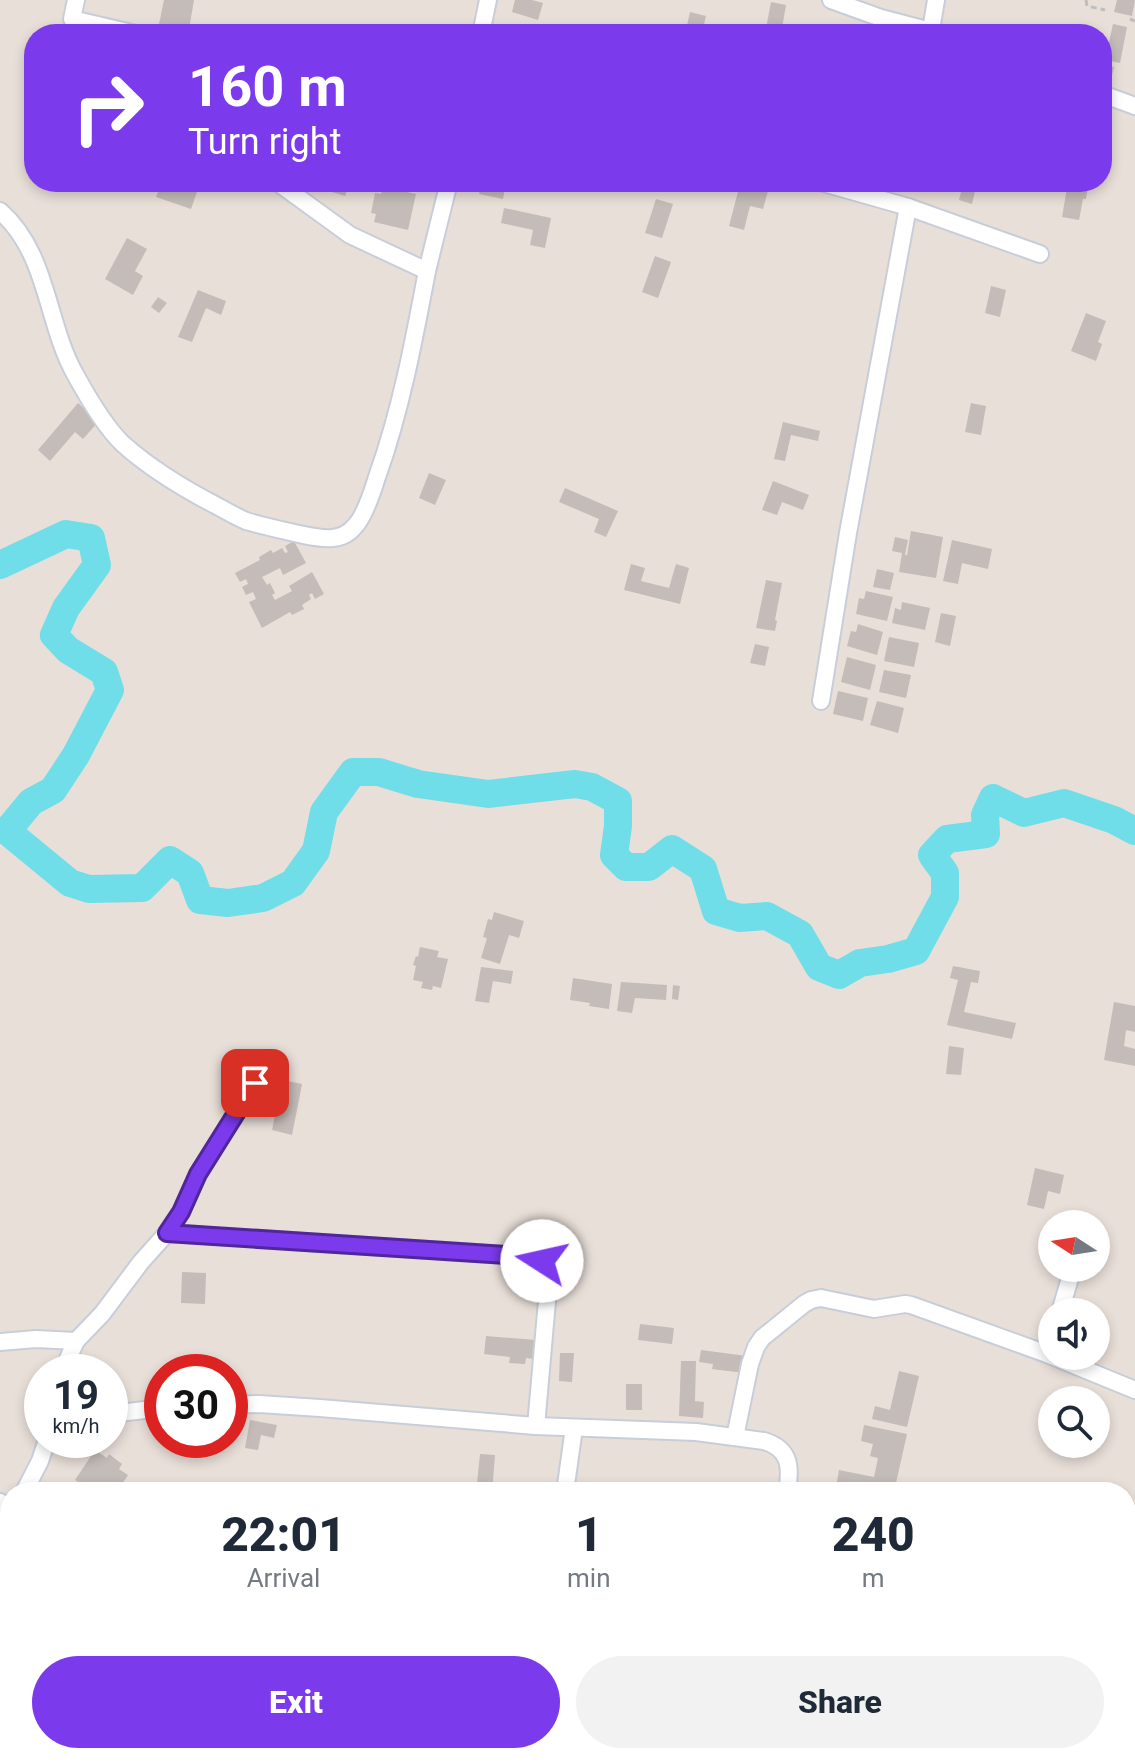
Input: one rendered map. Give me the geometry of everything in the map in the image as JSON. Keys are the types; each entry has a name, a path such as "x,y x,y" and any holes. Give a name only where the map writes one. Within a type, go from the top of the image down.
{"street":[{"path":"76,0 72,19 92,24"},
{"path":"483,24 488,0"},
{"path":"831,0 905,24"},
{"path":"936,0 936,24"},
{"path":"1112,98 1135,106"},
{"path":"291,192 350,235 427,271"},
{"path":"0,211 9,219 37,263 58,339 74,373 121,442 169,480 244,520 317,538 341,537 356,526 371,495 388,446 447,192"},
{"path":"855,192 908,207 1040,254"},
{"path":"821,701 848,533 908,207"},
{"path":"70,1354 76,1341 102,1314 167,1233 181,1212 198,1174 255,1083"},
{"path":"167,1233 522,1256 542,1261 549,1278 536,1426"},
{"path":"735,1437 756,1347 778,1324 817,1298 868,1309 911,1305 1038,1351"},
{"path":"0,1342 36,1339 76,1341"},
{"path":"1086,1370 1135,1390"},
{"path":"248,1404 735,1437 769,1443 782,1450 787,1458 788,1482"},
{"path":"566,1482 574,1428"},
{"path":"29,1482 41,1458"}],"path":[{"path":"1086,0 1087,6 1105,10"}],"building":[{"path":"164,0 194,0 190,24 159,24"},
{"path":"515,0 543,3 538,20 512,12"},
{"path":"1117,0 1135,0 1132,16 1114,12"},
{"path":"771,2 786,5 783,24 767,24"},
{"path":"690,12 706,16 704,24 687,24"},
{"path":"1113,24 1127,27 1120,63 1112,61"},
{"path":"158,192 197,192 191,209 156,197"},
{"path":"479,192 504,192 503,199"},
{"path":"738,192 768,192 763,209 750,206 744,230 729,226"},
{"path":"961,192 975,192 972,204 959,200"},
{"path":"1066,192 1087,192 1079,220 1062,217"},
{"path":"375,193 416,194 408,230 374,222 376,214 371,213"},
{"path":"656,199 673,204 662,238 645,233"},
{"path":"504,208 551,218 545,248 530,245 533,230 501,223"},
{"path":"127,238 147,249 135,271 143,276 133,295 105,279"},
{"path":"655,256 671,262 658,298 642,292"},
{"path":"991,286 1006,290 1000,317 985,313"},
{"path":"198,290 226,301 221,315 206,308 192,342 178,337"},
{"path":"158,297 167,303 159,313 151,307"},
{"path":"1086,313 1106,321 1098,342 1102,344 1096,361 1071,351"},
{"path":"78,403 99,421 83,439 75,432 50,461 38,450"},
{"path":"971,403 986,406 981,435 965,432"},
{"path":"783,422 820,431 818,441 791,435 785,461 774,459"},
{"path":"429,473 446,480 435,505 419,498"},
{"path":"773,481 809,495 803,510 782,502 777,515 762,510"},
{"path":"565,488 618,511 606,537 594,532 599,519 559,502"},
{"path":"911,531 943,537 936,578 899,572 902,553 892,551 895,537 908,540 907,555"},
{"path":"952,540 992,549 988,569 962,563 958,584 943,581"},
{"path":"294,541 306,563 283,575 280,568 262,577 267,585 270,583 275,593 272,595 275,600 292,591 289,586 312,572 324,594 315,599 312,593 309,595 311,599 302,605 304,609 292,615 290,612 262,628 249,602 256,599 253,592 246,595 242,587 248,584 246,579 240,582 235,573 260,560 259,557 271,550 273,553 282,548 285,553 288,552 285,546"},
{"path":"631,564 645,568 641,581 669,588 676,564 689,568 680,604 624,590"},
{"path":"877,569 894,573 890,590 873,587"},
{"path":"766,580 782,583 775,631 756,628"},
{"path":"866,591 893,597 887,621 856,614 859,598 864,599"},
{"path":"902,602 930,608 925,630 892,623 895,608 901,610"},
{"path":"941,613 956,616 950,646 935,642"},
{"path":"858,624 883,632 877,655 847,646 851,631 856,632"},
{"path":"889,637 919,643 914,667 884,661"},
{"path":"755,644 769,647 765,666 750,663"},
{"path":"847,657 876,665 870,690 841,682"},
{"path":"884,670 911,675 906,698 879,692"},
{"path":"838,691 868,698 863,721 833,714"},
{"path":"877,701 904,708 898,733 870,725"},
{"path":"494,912 524,921 519,938 509,935 500,964 481,958 488,919 492,920"},
{"path":"420,947 439,951 437,957 448,959 441,988 421,988 423,982 413,980 416,966 413,965"},
{"path":"953,966 980,971 978,983 971,982 964,1012 1016,1023 1012,1039 947,1025 958,980 950,978"},
{"path":"481,967 513,971 511,984 493,981 489,1003 475,1001"},
{"path":"573,978 612,984 609,1009 570,1000"},
{"path":"621,982 667,985 666,1000 635,998 632,1013 617,1011"},
{"path":"673,985 680,986 678,1000 672,999"},
{"path":"1114,1002 1135,1006 1135,1032 1126,1030 1124,1046 1135,1049 1135,1066 1104,1060"},
{"path":"949,1046 964,1048 961,1075 946,1074"},
{"path":"282,1080 302,1084 292,1135 272,1130"},
{"path":"1035,1168 1064,1175 1060,1194 1048,1191 1044,1209 1027,1205"},
{"path":"182,1272 206,1273 205,1304 181,1303"},
{"path":"640,1324 674,1328 672,1344 638,1340"},
{"path":"486,1336 536,1340 534,1359 526,1358 525,1364 509,1363 510,1357 484,1354"},
{"path":"701,1350 747,1356 744,1373 712,1369 713,1364 699,1362"},
{"path":"560,1353 574,1353 572,1382 559,1381"},
{"path":"681,1361 696,1361 695,1401 704,1402 703,1418 679,1416"},
{"path":"899,1371 919,1376 907,1427 872,1419 875,1406 890,1410"},
{"path":"626,1384 642,1384 642,1410 626,1410"},
{"path":"250,1420 277,1425 274,1438 261,1435 258,1450 248,1448"},
{"path":"864,1425 907,1434 896,1482 837,1482 839,1470 874,1477 878,1458 870,1456 873,1444 861,1441"},
{"path":"480,1454 495,1455 493,1482 477,1482"},
{"path":"90,1458 114,1458 122,1464 119,1469 128,1475 123,1482 75,1480"}],"waterway":[{"path":"0,565 66,534 91,538 97,565 66,608 54,635 68,650 104,672 110,690 76,755 53,790 31,802 7,831 70,883 89,889 142,888 170,860 190,873 200,900 228,903 263,898 293,883 316,851 324,812 353,772 379,772 418,784 488,794 575,784 592,787 618,801 614,855 626,867 649,867 672,849 703,869 716,911 740,918 767,916 800,934 819,967 839,975 860,963 916,951 945,897 945,873 932,855 947,839 986,834 985,815 993,798 1024,813 1064,803 1114,820 1135,831"}],"route":[{"path":"255,1083 198,1174 181,1212 167,1233 522,1256 542,1261"}]}
